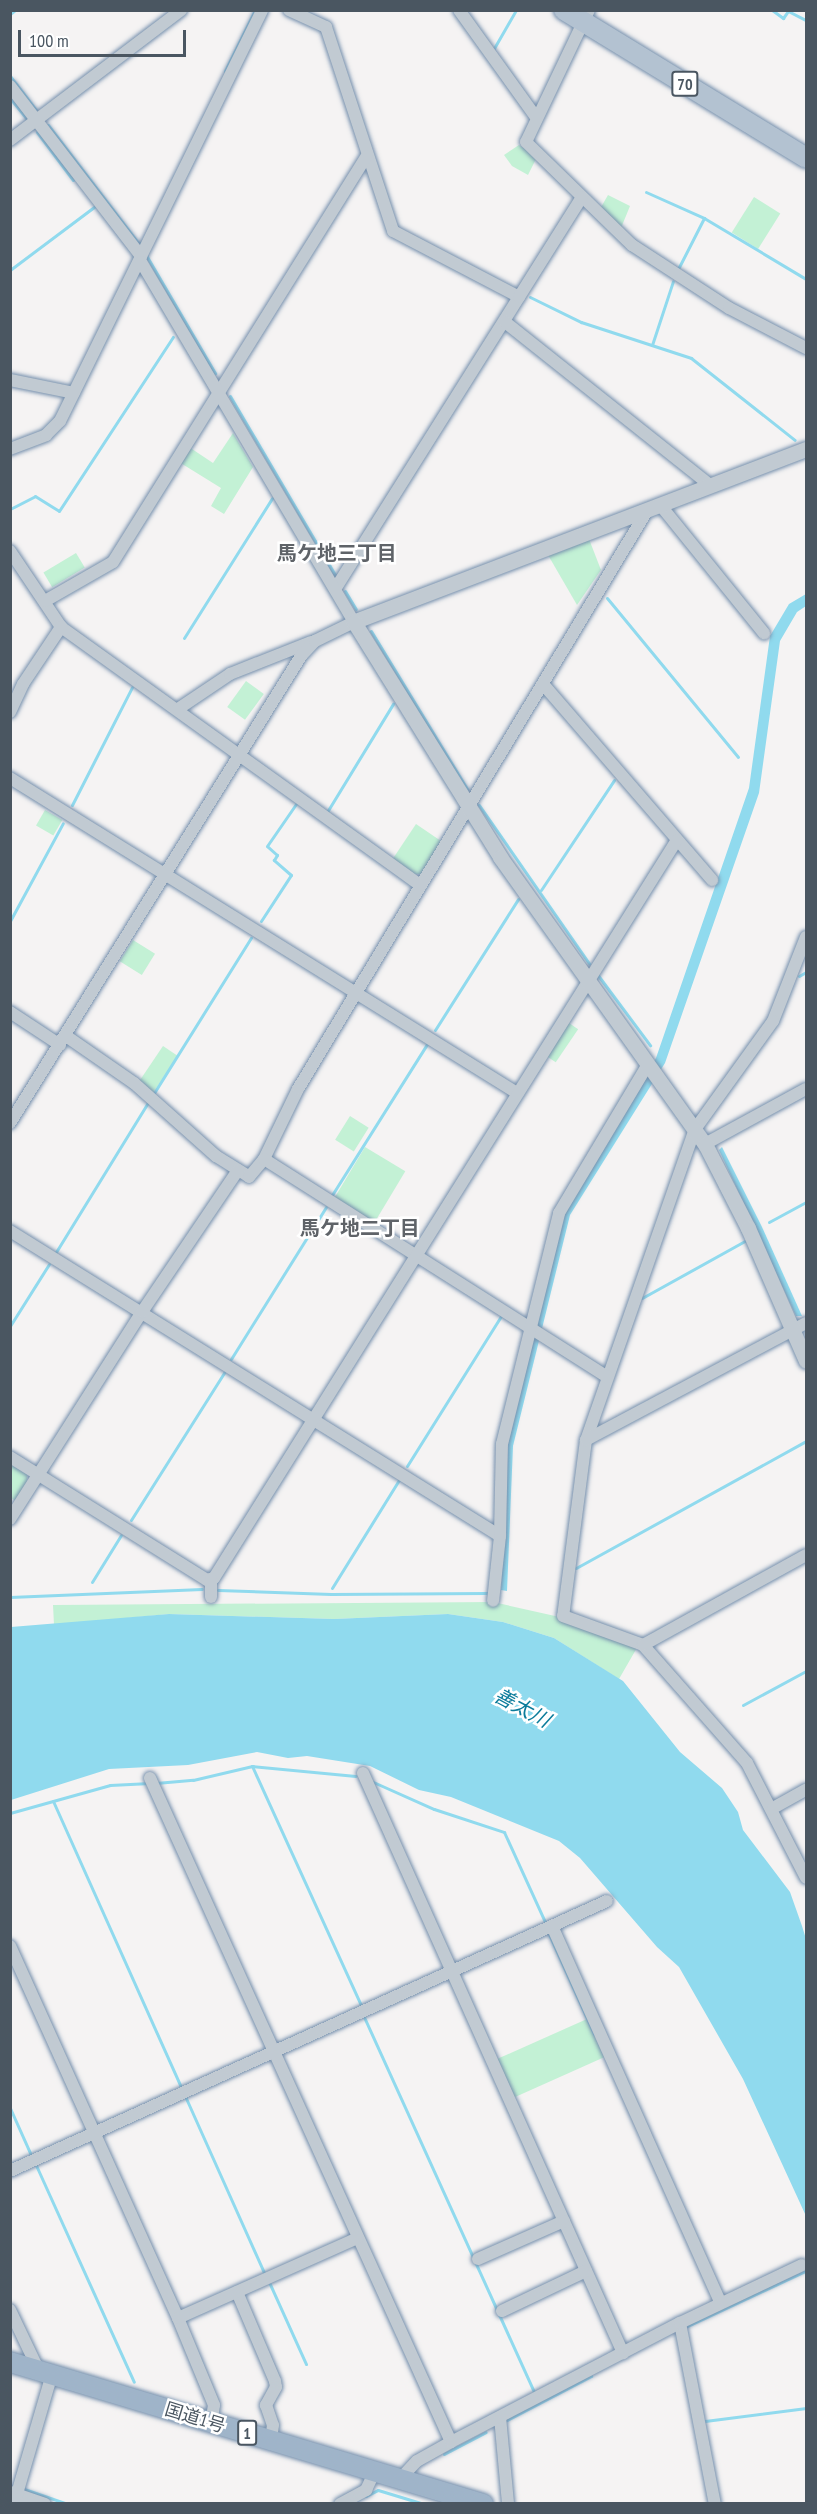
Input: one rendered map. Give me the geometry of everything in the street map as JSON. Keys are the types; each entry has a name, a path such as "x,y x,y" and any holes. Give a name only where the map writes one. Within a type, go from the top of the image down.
{"highway":[{"name":"国道1号","path":"10,2362 483,2504"}],"main road":[{"name":"70","path":"564,10 586,17 807,158"}],"street":[{"path":"10,140 181,10"},
{"path":"10,449 55,429 141,259 262,10"},
{"path":"289,10 326,27 366,157 393,231 519,297"},
{"path":"459,10 536,117"},
{"path":"586,17 536,117 526,142 632,244 729,308 807,348"},
{"path":"10,86 141,259 217,395 469,808 587,980 705,1144 800,1327 807,1361"},
{"path":"45,601 113,562 366,157"},
{"path":"335,590 582,197"},
{"path":"505,322 711,486"},
{"path":"10,380 74,393"},
{"path":"178,709 230,674 315,641 354,622 807,449"},
{"path":"654,509 764,633"},
{"path":"10,1012 134,1083 216,1156 249,1177 264,1159 298,1089 543,684 654,509"},
{"path":"10,551 61,627 242,755 421,886"},
{"path":"10,712 23,684 61,627"},
{"path":"10,1124 242,755 301,656 315,641"},
{"path":"543,684 712,880"},
{"path":"10,778 517,1093"},
{"path":"211,1597 211,1579 315,1420 587,980 677,840"},
{"path":"807,937 773,1021 695,1129 586,1440 563,1616 643,1645 747,1763 773,1808 807,1878"},
{"path":"493,1601 500,1536 502,1444 536,1331 560,1213 648,1064"},
{"path":"705,1144 807,1089"},
{"path":"264,1159 608,1377"},
{"path":"10,1519 141,1312 238,1170"},
{"path":"10,1231 500,1536"},
{"path":"586,1440 800,1327"},
{"path":"10,1457 211,1579"},
{"path":"643,1645 807,1555"},
{"path":"363,1773 624,2353"},
{"path":"150,1778 272,2052 451,2442"},
{"path":"773,1808 807,1790"},
{"path":"10,2171 607,1900"},
{"path":"552,1926 722,2303"},
{"path":"10,1946 178,2318 214,2405 211,2422"},
{"path":"478,2259 564,2221"},
{"path":"178,2318 358,2238"},
{"path":"401,2478 417,2461 451,2442 680,2322 802,2265"},
{"path":"502,2311 586,2271"},
{"path":"237,2292 275,2381 276,2388 266,2405 273,2425 271,2440"},
{"path":"10,2310 46,2373 14,2497 45,2504"},
{"path":"680,2322 715,2504"},
{"path":"500,2417 508,2504"},
{"path":"340,2504 366,2490 375,2470"}],"green space":[{"path":"519,145 537,157 528,175 512,166 504,155"},
{"path":"608,195 630,206 621,228 600,209"},
{"path":"754,197 780,213 758,249 732,233"},
{"path":"233,433 253,467 224,514 211,506 221,488 179,462 189,447 213,463"},
{"path":"589,539 601,570 577,605 548,555"},
{"path":"76,553 85,568 52,587 43,573"},
{"path":"246,681 264,694 245,720 227,707"},
{"path":"45,810 62,820 53,836 36,826"},
{"path":"416,824 441,841 421,874 413,874 392,860"},
{"path":"133,940 155,954 142,975 120,961"},
{"path":"569,1023 578,1029 556,1062 547,1056"},
{"path":"163,1046 178,1056 153,1093 138,1082"},
{"path":"350,1116 369,1128 354,1151 335,1140"},
{"path":"365,1147 405,1171 374,1223 334,1198"},
{"path":"10,1464 27,1474 27,1483 16,1501 11,1498"},
{"path":"493,1602 564,1618 638,1646 619,1679 554,1638 503,1622 448,1614 334,1619 169,1614 54,1625 53,1605"},
{"path":"587,2019 604,2057 512,2098 495,2060"}],"water":[{"path":"806,594 806,606 797,612 780,641 759,793 665,1063 570,1215 513,1446 507,1591 501,1590 508,1444 564,1214 656,1058 749,788 770,636 789,604"},
{"path":"722,1147 762,1227 802,1316 796,1316 719,1150"},
{"name":"善太川","path":"169,1614 334,1619 448,1614 503,1622 554,1638 623,1681 680,1752 722,1788 738,1812 743,1830 790,1892 802,1926 806,1939 806,2216 743,2079 679,1967 657,1947 580,1858 559,1841 451,1797 419,1790 370,1766 307,1756 288,1758 257,1752 188,1765 109,1769 11,1800 11,1627"},
{"path":"806,2270 806,2273 686,2329 686,2325"}],"waterway":[{"path":"10,14 15,10"},
{"path":"225,71 255,10"},
{"path":"493,50 516,10"},
{"path":"772,10 783,18 788,11 806,20"},
{"path":"10,76 36,110"},
{"path":"10,98 27,119"},
{"path":"48,125 139,244 143,242"},
{"path":"37,132 73,180"},
{"path":"646,192 704,218 678,269"},
{"path":"10,270 94,207"},
{"path":"704,218 806,279"},
{"path":"146,255 215,373"},
{"path":"652,345 673,281"},
{"path":"530,297 581,322 691,358 795,440"},
{"path":"10,509 35,496 59,511 173,337"},
{"path":"230,396 336,577"},
{"path":"184,638 272,498"},
{"path":"345,591 356,609"},
{"path":"607,598 738,757"},
{"path":"371,631 467,789"},
{"path":"72,805 132,687"},
{"path":"327,812 393,704"},
{"path":"541,890 614,780"},
{"path":"261,921 291,875 274,860 277,855 267,846 296,804"},
{"path":"479,805 589,963"},
{"path":"10,921 63,823"},
{"path":"435,1030 518,899"},
{"path":"154,1093 251,938"},
{"path":"799,976 806,972"},
{"path":"597,974 650,1045"},
{"path":"332,1195 427,1044"},
{"path":"56,1252 149,1101"},
{"path":"769,1222 806,1202"},
{"path":"231,1359 326,1207"},
{"path":"642,1298 745,1241"},
{"path":"10,1326 49,1264"},
{"path":"407,1466 501,1316"},
{"path":"131,1520 226,1370"},
{"path":"576,1568 806,1441"},
{"path":"332,1588 399,1480"},
{"path":"92,1582 121,1535"},
{"path":"10,1597 202,1589"},
{"path":"218,1590 331,1594 487,1593"},
{"path":"743,1705 806,1671"},
{"path":"252,1766 361,2005"},
{"path":"156,1783 193,1780 252,1766 356,1776"},
{"path":"371,1781 434,1809 504,1832 546,1924"},
{"path":"10,1813 110,1785 145,1783"},
{"path":"53,1801 181,2087"},
{"path":"548,1932 594,2034"},
{"path":"364,2017 534,2391"},
{"path":"185,2096 265,2275"},
{"path":"10,2108 31,2155"},
{"path":"35,2163 134,2382"},
{"path":"269,2282 306,2364"},
{"path":"507,2420 591,2376"},
{"path":"705,2421 806,2408"},
{"path":"444,2454 486,2432"},
{"path":"24,2489 68,2504"},
{"path":"366,2496 378,2490 424,2504"}],"district":[{"name":"馬ケ地三丁目","path":"337,553"},
{"name":"馬ケ地二丁目","path":"360,1228"}]}
